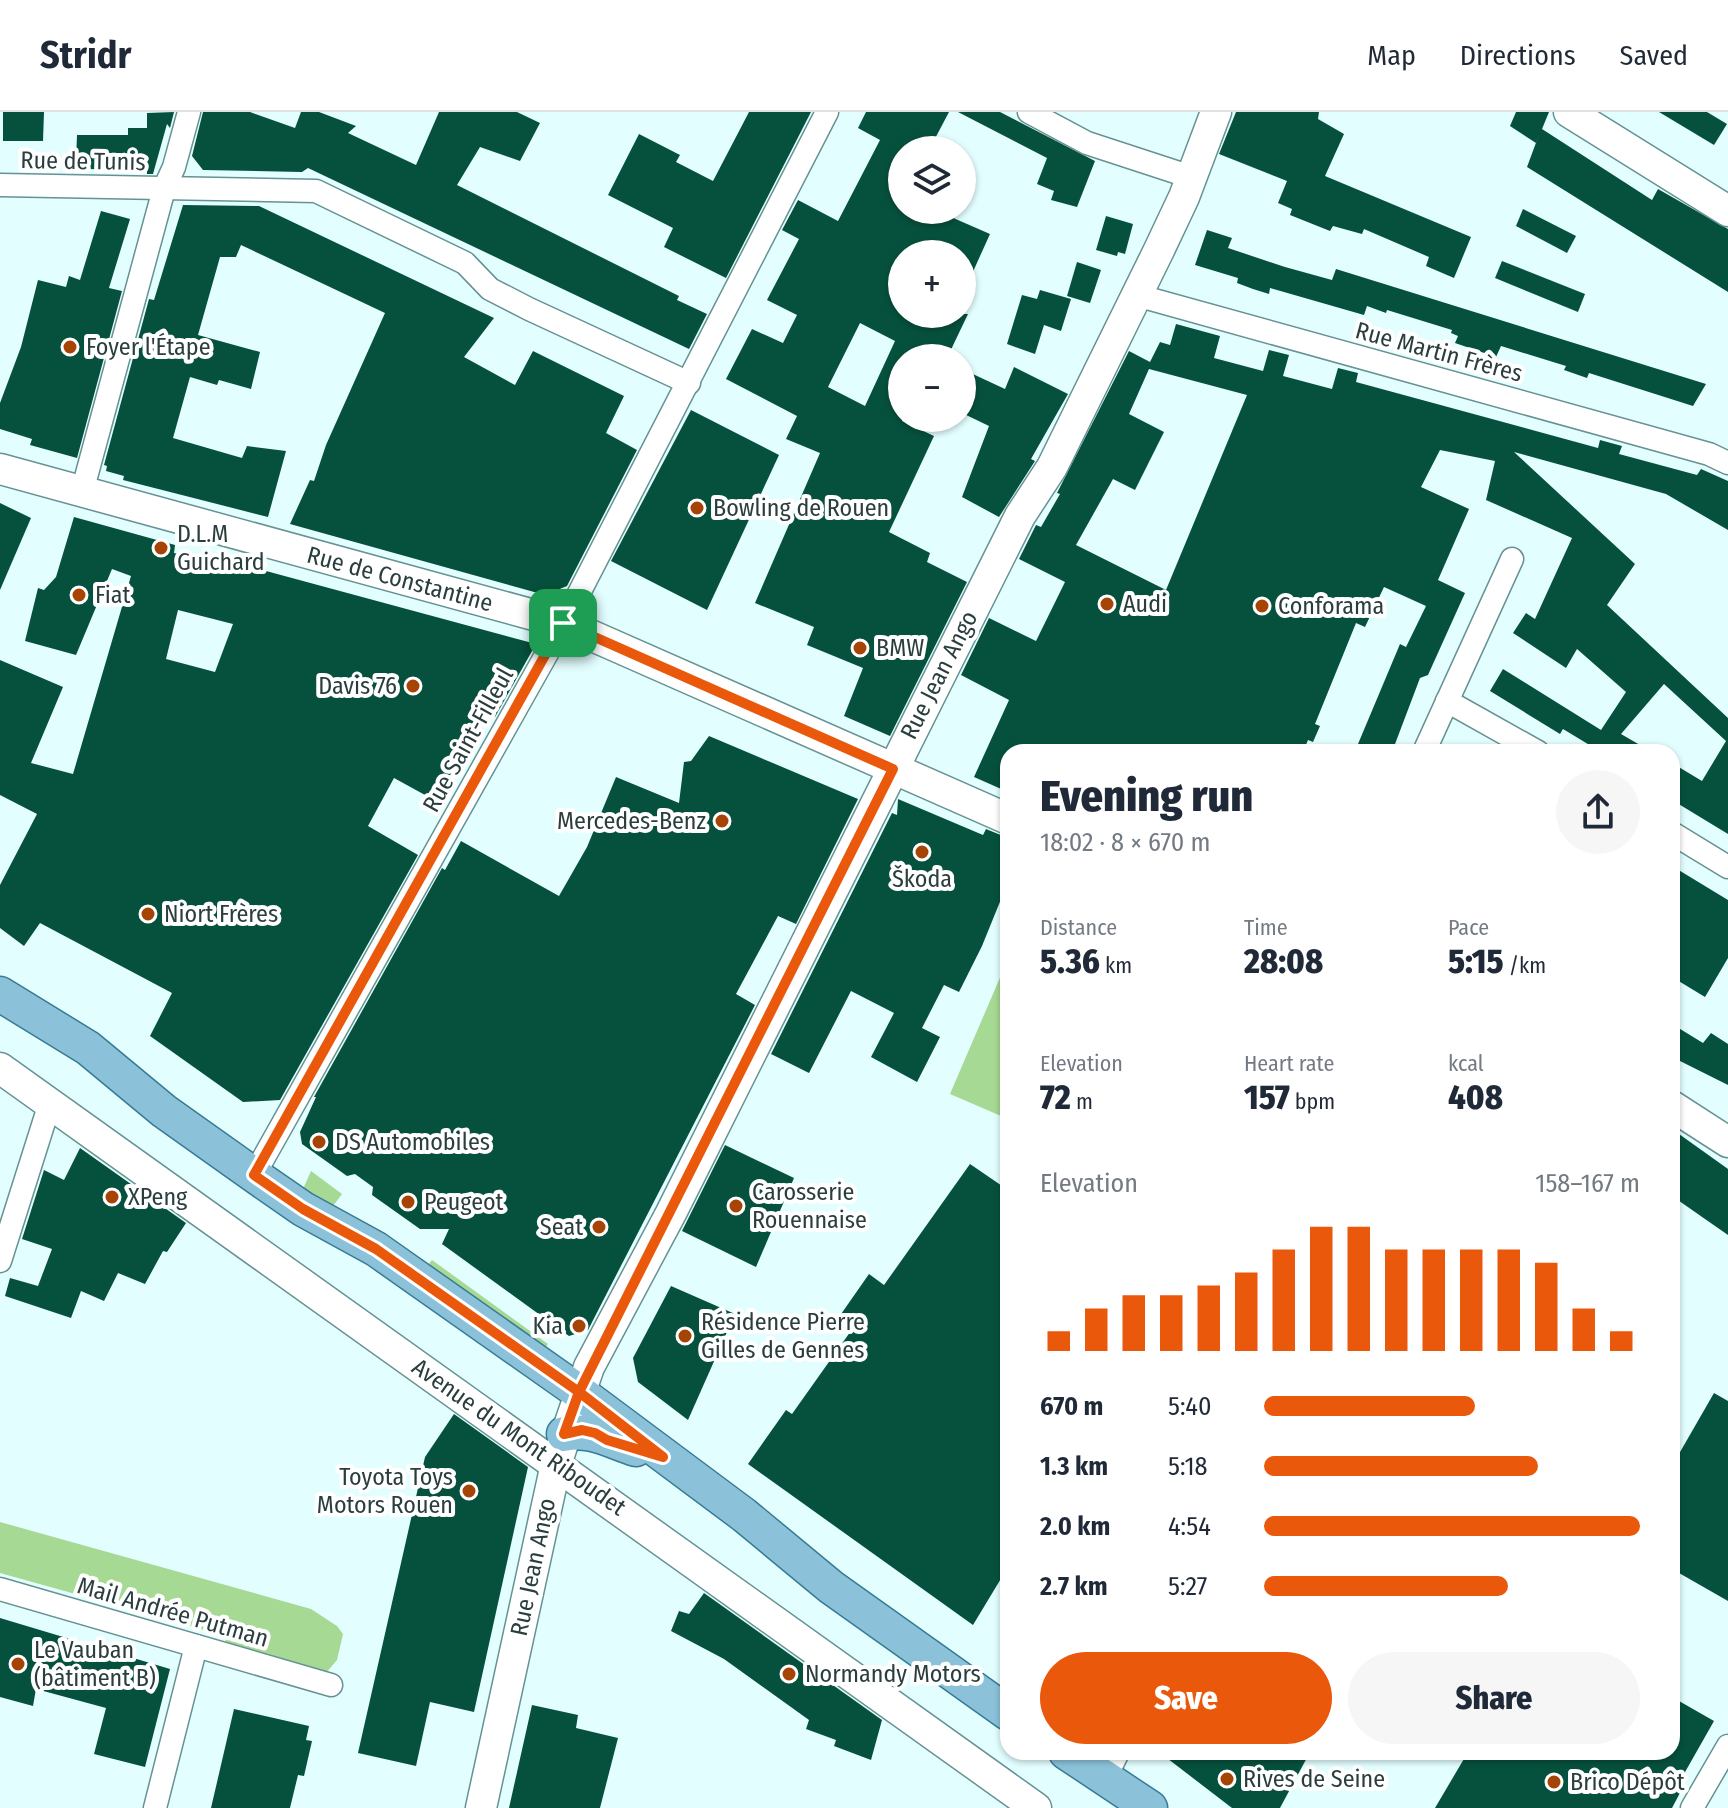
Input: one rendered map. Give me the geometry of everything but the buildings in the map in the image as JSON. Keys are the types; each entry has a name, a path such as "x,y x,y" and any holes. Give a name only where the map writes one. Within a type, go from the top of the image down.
{"main road":[{"path":"0,994 88,1048 164,1111 303,1209 376,1249 579,1392 744,1515 831,1587 1000,1707"},
{"path":"560,1449 582,1430 663,1457"},
{"path":"1112,1764 1150,1808"}],"street":[{"path":"82,492 164,189 174,167 189,112"},
{"name":"Rue Saint-Filleul","path":"254,1175 563,623 827,112"},
{"path":"1029,112 1087,143 1191,177"},
{"name":"Rue Jean Ango","path":"481,1808 560,1449 579,1392 1020,516 1052,467 1191,177 1216,112"},
{"path":"1569,112 1728,211"},
{"name":"Rue de Tunis","path":"0,185 316,191 465,263 490,289 689,383"},
{"name":"Rue Martin Frères","path":"1136,295 1693,450 1728,463"},
{"name":"Rue de Constantine","path":"0,469 563,623 1000,816"},
{"path":"1428,744 1512,559"},
{"path":"1447,701 1524,744"},
{"path":"1680,838 1728,867"},
{"name":"Avenue du Mont Riboudet","path":"0,1068 560,1449 1036,1808"},
{"path":"0,1261 50,1103"},
{"path":"1680,1111 1728,1142"},
{"name":"Mail Andrée Putman","path":"0,1589 331,1685"},
{"path":"155,1808 196,1646"},
{"path":"1692,1808 1728,1746"}],"green space":[{"path":"1000,978 1000,1116 950,1094"},
{"path":"311,1171 342,1194 333,1206 303,1189"},
{"path":"432,1260 548,1344 544,1350 427,1266"},
{"path":"0,1522 311,1609 337,1626 343,1634 337,1660 325,1674 225,1644 226,1636 0,1573"}],"place":[{"name":"Foyer l'Étape","path":"70,347"},
{"name":"Bowling de Rouen","path":"697,508"},
{"name":"D.L.M Guichard","path":"161,548"},
{"name":"Fiat","path":"79,595"},
{"name":"Audi","path":"1107,604"},
{"name":"Conforama","path":"1262,606"},
{"name":"BMW","path":"860,648"},
{"name":"Davis 76","path":"413,686"},
{"name":"Mercedes-Benz","path":"722,821"},
{"name":"Škoda","path":"922,852"},
{"name":"Niort Frères","path":"148,914"},
{"name":"DS Automobiles","path":"319,1142"},
{"name":"XPeng","path":"112,1197"},
{"name":"Peugeot","path":"408,1202"},
{"name":"Carosserie Rouennaise","path":"736,1206"},
{"name":"Seat","path":"599,1227"},
{"name":"Kia","path":"579,1326"},
{"name":"Résidence Pierre Gilles de Gennes","path":"685,1336"},
{"name":"Toyota Toys Motors Rouen","path":"469,1491"},
{"name":"Le Vauban (bâtiment B)","path":"18,1664"},
{"name":"Normandy Motors","path":"789,1674"},
{"name":"Rives de Seine","path":"1227,1779"},
{"name":"Brico Dépôt","path":"1554,1782"}],"route":[{"path":"563,623 254,1175 303,1209 376,1249 579,1392 564,1434 582,1430 595,1433 607,1440 663,1457 579,1392 893,769 563,623"}]}
